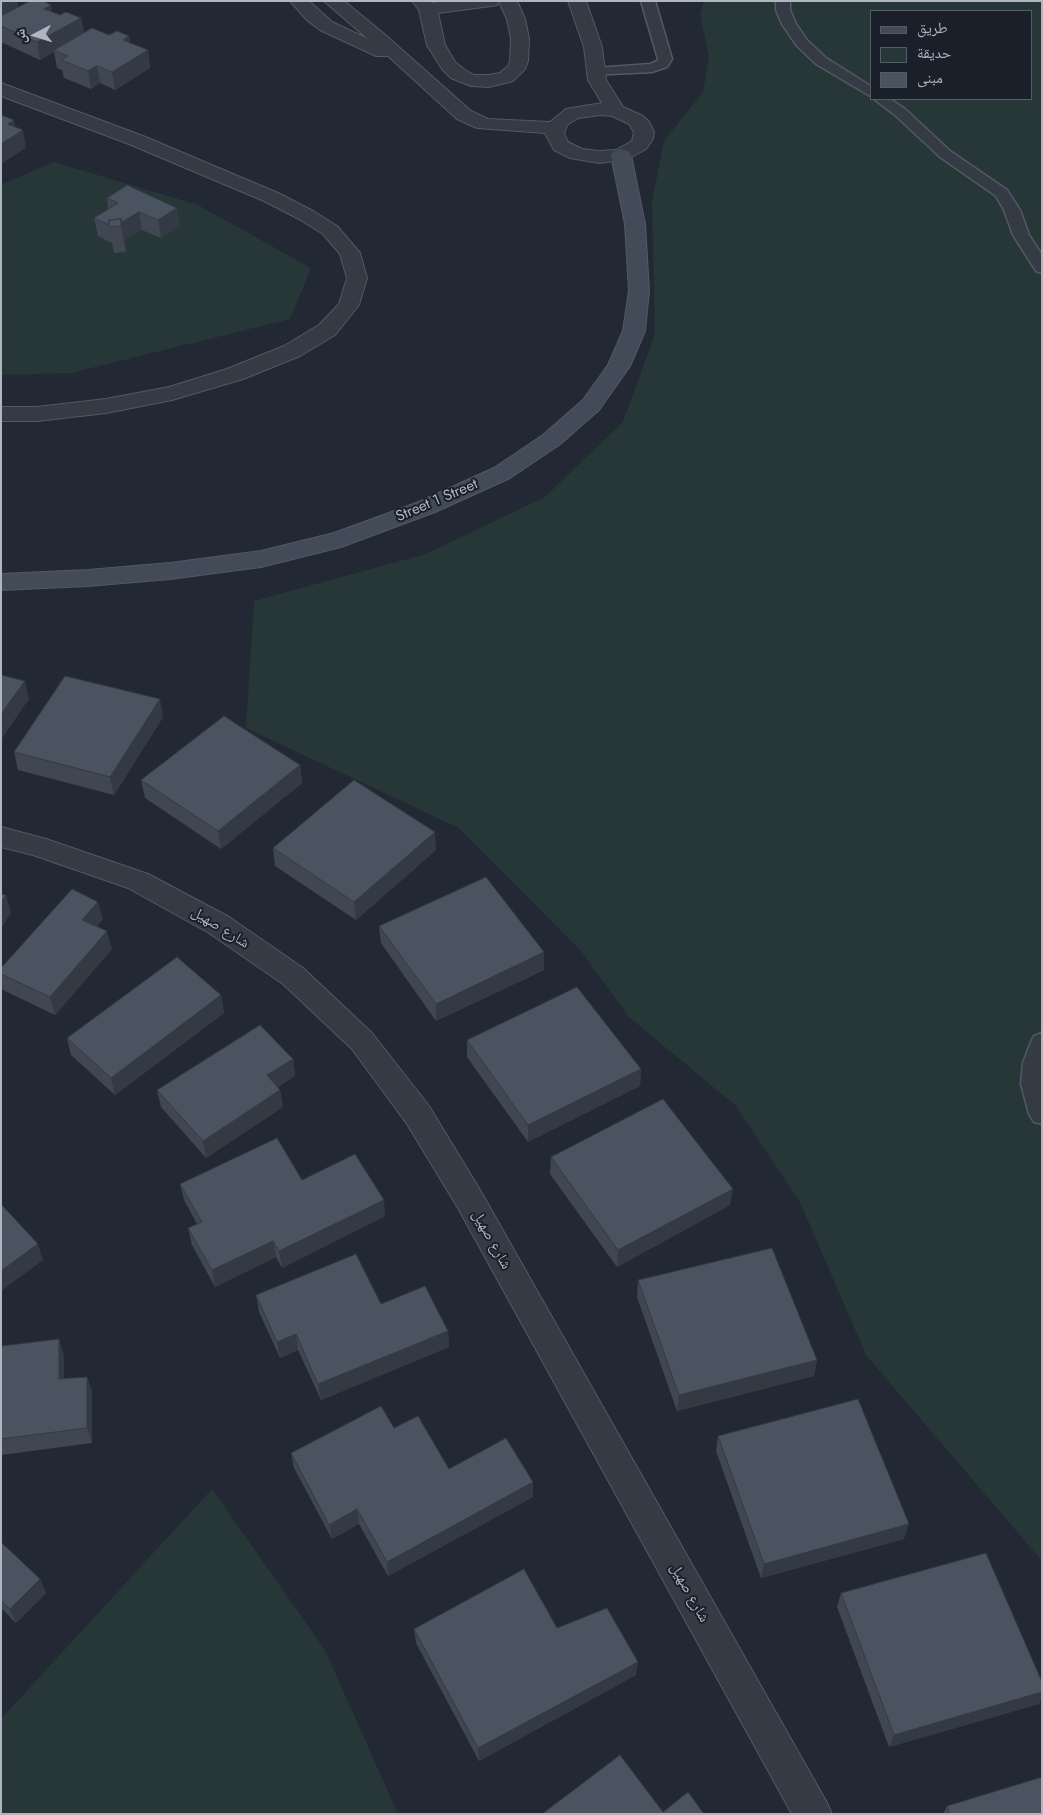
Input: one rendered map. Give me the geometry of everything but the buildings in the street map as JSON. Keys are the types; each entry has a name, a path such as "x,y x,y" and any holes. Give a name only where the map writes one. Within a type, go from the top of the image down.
{"street":[{"path":"299,1 314,17 334,30 361,44 400,58"},
{"path":"332,1 464,115 495,126 555,128"},
{"path":"491,1 425,5 436,45 448,65 458,74 471,80 489,81 506,77 516,69 519,61 520,40 516,19 508,1"},
{"path":"577,1 592,46 596,76 616,111"},
{"path":"573,113 587,110 616,111 636,120 644,132 639,146 621,155 599,157 577,154 561,146 554,134 558,122 573,113 584,103 596,76"},
{"path":"1,89 136,140 270,197 306,215 330,230 350,253 357,278 349,305 327,330 292,351 235,374 172,393 106,406 37,414 1,414"},
{"name":"Street 1 Street","path":"1,582 88,578 170,571 261,558 341,539 427,508 502,473 550,440 591,405 619,366 634,331 639,292 635,224 621,155"},
{"name":"شارع صهيل","path":"1,837 37,846 138,881 219,925 293,976 362,1041 418,1115 469,1199 812,1814"}],"lane":[{"path":"596,76 652,68 662,64 665,59 648,1"},
{"path":"783,1 789,24 802,42 821,61 870,92"},
{"path":"882,100 900,112 945,154 986,180 1002,193 1012,210 1021,234 1042,268"},
{"path":"1042,1042 1034,1063 1032,1084 1037,1107 1042,1115"}],"green space":[{"path":"704,1 1042,1 1042,1561 866,1355 800,1202 735,1105 629,1017 581,951 459,828 246,728 254,601 426,554 545,497 623,422 655,334 652,201 664,141 703,92 709,57 700,14"},
{"path":"54,162 198,205 311,268 290,319 71,373 1,375 1,185"},
{"path":"212,1489 325,1650 398,1814 1,1814 1,1719"}]}
